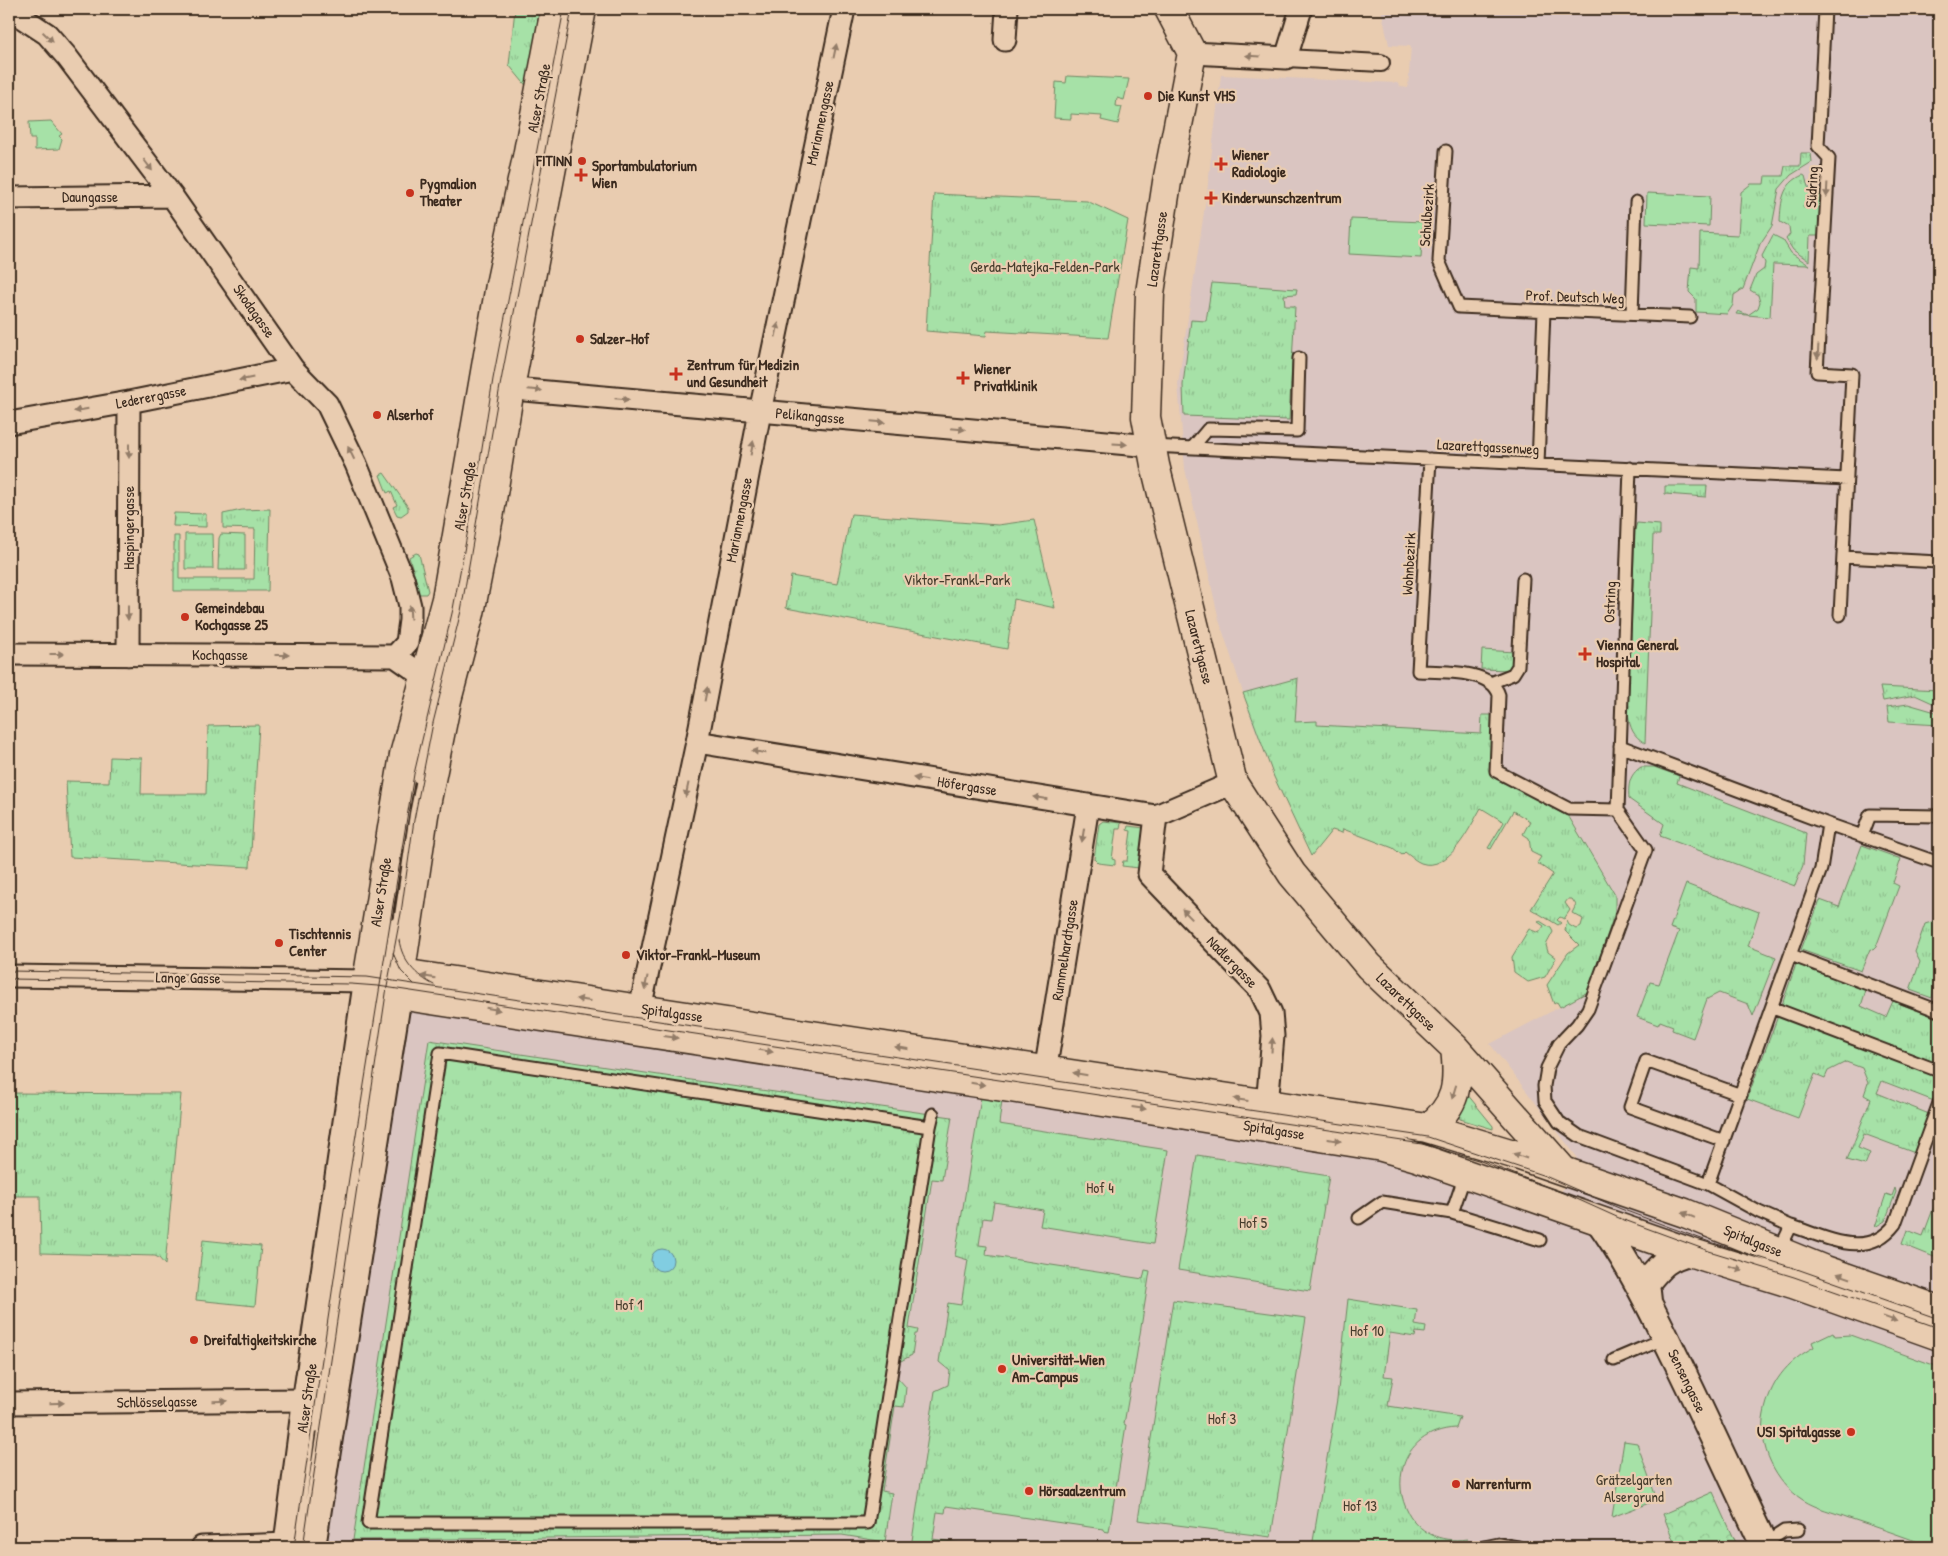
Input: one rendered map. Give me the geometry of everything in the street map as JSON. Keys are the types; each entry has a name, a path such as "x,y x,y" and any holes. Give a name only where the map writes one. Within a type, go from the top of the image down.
{"main road":[{"name":"Alser Straße","path":"387,983 413,906 424,815 447,700 472,604 490,512 498,376 555,9"},
{"name":"Alser Straße","path":"387,983 404,755 446,599 582,9"},
{"path":"1169,9 1192,53"},
{"name":"Lazarettgasse","path":"1192,53 1167,182 1150,293 1146,417 1151,446 1233,783 1292,874 1369,966 1455,1048 1566,1173"},
{"name":"Spitalgasse","path":"387,983 638,1020 939,1073 1044,1081 1266,1116 1427,1128 1684,1214 1779,1252 1939,1310"},
{"path":"1427,1128 1442,1117 1452,1099 1458,1076 1455,1048"},
{"name":"Spitalgasse","path":"1266,1116 1417,1157 1689,1252 1793,1284 1939,1336"},
{"path":"1566,1173 1599,1221"}],"street":[{"name":"Skodagasse","path":"9,9 47,34 67,57 172,196 293,369 327,404 356,464 403,578 410,620 406,643 395,656"},
{"name":"Mariannengasse","path":"638,1020 697,742 760,412 844,9"},
{"path":"1005,40 1007,9"},
{"path":"1286,58 1301,9"},
{"path":"1192,53 1381,63"},
{"name":"Daungasse","path":"9,198 172,196"},
{"name":"Lederergasse","path":"9,423 129,402 293,369"},
{"name":"Pelikangasse","path":"498,376 760,412 1151,446"},
{"name":"Haspingergasse","path":"128,655 129,402"},
{"name":"Kochgasse","path":"9,654 395,656"},
{"path":"395,656 425,677"},
{"name":"Höfergasse","path":"697,742 1156,816"},
{"path":"1156,816 1233,783"},
{"name":"Rummelhardtgasse","path":"1044,1081 1088,806"},
{"name":"Nadlergasse","path":"1156,816 1148,874 1260,990 1270,1013 1273,1036 1266,1116"},
{"name":"Lange Gasse","path":"9,976 387,983"},
{"name":"Alser Straße","path":"296,1546 306,1400 387,983"},
{"name":"Alser Straße","path":"296,1546 387,983"},
{"name":"Sensengasse","path":"1599,1221 1617,1246 1648,1302 1765,1546"},
{"path":"1648,1302 1646,1283 1670,1257 1689,1252"},
{"name":"Schlösselgasse","path":"9,1403 306,1400"},
{"path":"202,1547 296,1546"}],"lane":[{"name":"Südring","path":"1825,9 1818,146 1829,158 1817,372 1852,374 1847,478"},
{"name":"Schulbezirk","path":"1446,151 1439,261 1459,307"},
{"path":"466,561 498,376 533,194"},
{"path":"1632,314 1636,202"},
{"name":"Prof. Deutsch Weg","path":"1459,307 1690,317"},
{"path":"1538,464 1544,311"},
{"path":"1192,448 1208,428 1297,431 1299,358"},
{"name":"Lazarettgassenweg","path":"1151,446 1847,478"},
{"name":"Wohnbezirk","path":"1430,459 1418,671 1479,676 1493,682"},
{"name":"Ostring","path":"1618,810 1630,468"},
{"path":"1840,615 1847,478"},
{"path":"1843,557 1939,562"},
{"path":"1523,579 1518,666 1513,674 1493,682 1500,695 1496,771 1569,809 1618,810 1646,850 1588,1009 1577,1025 1559,1044 1551,1057 1544,1086 1545,1101 1559,1122 1579,1136 1708,1184 1759,1212 1792,1226 1854,1245 1877,1242 1895,1224 1939,1103"},
{"path":"416,788 433,708"},
{"path":"1620,746 1695,778 1939,863"},
{"path":"1862,836 1870,815 1939,816"},
{"path":"1708,1184 1822,869 1828,824"},
{"path":"314,1437 398,909"},
{"path":"1791,954 1939,1011"},
{"path":"1773,1008 1939,1071"},
{"path":"930,1127 440,1053 368,1523 868,1523 930,1127 932,1114"},
{"path":"1724,1141 1630,1107 1646,1061 1741,1095"},
{"path":"1452,1213 1465,1175"},
{"path":"1359,1218 1382,1202 1452,1213 1540,1240"},
{"path":"1779,1252 1792,1226"},
{"path":"1614,1360 1666,1338"},
{"path":"296,1546 311,1456"},
{"path":"1765,1546 1784,1531 1798,1530"},
{"path":"1484,1547 1499,1544 1518,1547"}],"shaded area":[{"path":"1381,9 1939,9 1939,1547 319,1547 405,1004 1363,1151 1549,1220 1577,1157 1490,1044 1588,992 1615,912 1615,895 1569,817 1481,808 1452,853 1432,864 1420,863 1405,852 1402,855 1393,848 1343,829 1342,833 1332,830 1311,856 1274,777 1253,723 1219,620 1185,469 1178,384 1207,192 1221,75 1397,83 1401,87 1408,88 1411,46 1389,45"}],"green space":[{"path":"515,9 547,9 528,88 509,65"},
{"path":"1067,76 1129,79 1124,100 1117,98 1116,106 1122,107 1118,124 1101,120 1102,116 1071,114 1071,119 1054,118 1056,82 1066,83"},
{"path":"51,121 62,134 59,136 62,139 59,149 35,150 35,139 30,139 29,122"},
{"path":"1801,153 1811,153 1812,162 1791,175 1779,189 1772,226 1760,244 1743,289 1734,295 1733,305 1727,314 1696,312 1696,299 1689,292 1691,267 1699,268 1700,233 1738,235 1741,192 1751,184 1764,184 1765,176 1783,176 1785,166 1800,166"},
{"path":"1803,175 1808,187 1814,191 1821,190 1819,236 1810,236 1809,261 1793,250 1786,239 1790,234 1789,227 1780,222 1784,194 1791,183"},
{"path":"1647,193 1710,196 1709,226 1646,223"},
{"name":"Gerda-Matejka-Felden-Park","path":"934,194 1087,201 1128,220 1108,338 987,331 986,336 926,331"},
{"path":"1351,219 1423,222 1421,258 1349,254"},
{"path":"1773,235 1783,240 1791,253 1809,265 1773,264 1770,317 1736,314 1738,311 1748,315 1758,308 1760,302 1758,295 1750,290 1756,275 1764,269 1765,263 1762,256"},
{"path":"1212,283 1297,289 1296,294 1284,295 1285,306 1295,306 1289,420 1184,416 1183,385 1191,320 1206,321"},
{"path":"384,473 408,507 408,511 401,516 397,515 393,507 397,505 391,491 387,493 380,475"},
{"path":"1665,486 1707,486 1706,497 1665,494"},
{"path":"270,509 268,591 174,591 174,536 179,536 179,579 254,579 255,529 223,528 223,514 242,510"},
{"path":"174,513 206,514 206,527 173,526"},
{"name":"Viktor-Frankl-Park","path":"851,514 998,525 1034,520 1055,608 1014,599 1007,649 786,608 791,576 837,584"},
{"path":"1637,523 1660,525 1660,535 1653,535 1645,743 1633,731 1628,714 1635,529"},
{"path":"185,534 212,534 213,569 185,569"},
{"path":"221,534 245,535 245,570 218,570 219,538"},
{"path":"416,553 419,554 428,591 426,594 417,594 417,583 409,557"},
{"path":"1482,650 1515,652 1514,665 1510,670 1481,669"},
{"path":"1298,678 1295,722 1317,721 1317,725 1481,734 1482,715 1492,715 1491,766 1494,776 1569,817 1615,895 1615,912 1588,992 1560,1007 1557,1002 1554,1004 1547,985 1568,953 1579,945 1565,931 1567,921 1569,925 1576,929 1581,926 1583,919 1572,913 1576,905 1572,899 1568,899 1565,903 1570,910 1564,919 1560,917 1557,920 1561,923 1558,925 1531,909 1553,874 1537,863 1541,857 1531,852 1529,838 1523,834 1530,821 1513,811 1491,849 1488,848 1504,822 1481,808 1465,836 1449,855 1441,861 1431,864 1421,863 1405,852 1402,855 1393,848 1343,829 1342,833 1332,830 1311,856 1274,777 1243,693"},
{"path":"1880,687 1939,690 1939,706 1915,695 1883,701"},
{"path":"1908,704 1939,713 1939,725 1889,722 1887,707"},
{"path":"259,725 250,867 70,857 66,781 109,782 110,757 142,758 141,794 206,794 208,726"},
{"path":"1641,767 1654,767 1679,776 1677,783 1806,833 1803,865 1795,886 1660,836 1664,824 1629,799 1630,781 1634,773"},
{"path":"1103,821 1121,823 1120,829 1116,829 1112,859 1115,860 1115,865 1098,863 1094,859 1099,824"},
{"path":"1128,826 1144,828 1139,868 1122,866 1123,861 1127,861 1131,831 1127,830"},
{"path":"1862,845 1901,859 1893,883 1899,886 1876,947 1873,950 1870,949 1861,971 1801,950 1820,900 1839,907"},
{"path":"1686,884 1759,912 1748,946 1776,957 1753,1016 1748,1004 1719,993 1707,999 1693,1038 1672,1030 1673,1026 1660,1021 1658,1025 1637,1017 1650,982 1659,984 1679,931 1670,928"},
{"path":"1939,909 1939,983 1935,982 1932,998 1910,990 1920,962 1915,952 1925,924 1935,921"},
{"path":"1540,921 1551,928 1553,932 1546,945 1548,952 1556,958 1545,977 1528,982 1514,972 1512,957 1529,929 1539,933 1544,926 1538,922"},
{"path":"1796,964 1866,990 1861,1006 1886,1017 1893,1001 1939,1019 1939,1067 1782,1005"},
{"path":"1778,1016 1939,1076 1939,1087 1934,1101 1882,1081 1877,1093 1929,1114 1915,1153 1864,1134 1858,1148 1870,1153 1865,1165 1847,1160 1871,1099 1864,1095 1868,1083 1862,1068 1846,1062 1828,1071 1825,1078 1815,1074 1798,1118 1747,1099"},
{"name":"Hof 1","path":"429,1040 952,1117 942,1180 932,1179 909,1328 918,1330 917,1334 915,1334 912,1355 899,1362 897,1377 906,1387 904,1407 895,1406 882,1491 892,1493 885,1542 842,1535 353,1540"},
{"path":"9,1093 181,1094 165,1265 155,1256 41,1253 40,1196 9,1196"},
{"path":"1467,1094 1493,1126 1493,1129 1460,1119 1457,1113"},
{"name":"Hof 4","path":"981,1098 1002,1100 999,1124 1168,1150 1153,1244 1040,1226 1043,1210 994,1202 991,1219 983,1218 979,1245 987,1246 986,1255 1143,1279 1145,1270 1150,1271 1124,1424 1126,1425 1109,1532 1103,1531 1103,1529 946,1506 945,1513 937,1512 933,1539 983,1547 911,1547 935,1391 948,1385 950,1371 939,1362 948,1303 961,1305 968,1260 955,1256"},
{"name":"Hof 5","path":"1197,1155 1329,1176 1310,1291 1178,1270"},
{"path":"1895,1188 1896,1192 1885,1221 1875,1227 1886,1194 1892,1196"},
{"path":"1939,1193 1939,1244 1934,1257 1902,1244 1907,1230 1923,1236"},
{"path":"203,1240 261,1246 255,1306 196,1300"},
{"name":"Hof 13","path":"1348,1299 1417,1310 1415,1325 1426,1327 1425,1333 1416,1332 1415,1337 1390,1333 1384,1376 1393,1377 1388,1406 1460,1417 1456,1428 1430,1434 1412,1449 1403,1468 1401,1490 1407,1510 1420,1527 1440,1538 1467,1539 1469,1547 1312,1547 1337,1399"},
{"name":"Hof 3","path":"1173,1300 1306,1318 1271,1537 1138,1520"},
{"name":"USI Spitalgasse","path":"1833,1332 1835,1336 1850,1335 1939,1367 1939,1547 1932,1547 1808,1503 1793,1493 1771,1462 1763,1438 1764,1414 1770,1393 1787,1367 1795,1359 1814,1347 1812,1342"},
{"name":"Grätzelgarten Alsergrund","path":"1624,1441 1637,1443 1657,1500 1612,1517"},
{"path":"1713,1492 1738,1547 1676,1547 1663,1514"}],"water":[{"path":"662,1249 670,1252 673,1260 670,1268 662,1271 654,1268 651,1260 654,1252"}],"tram line":[{"path":"294,1547 349,1178 414,774 453,609 475,493 493,379 564,9"},
{"path":"303,1547 414,820 433,723 461,611 500,386 572,9"},
{"path":"399,940 403,955 411,967 421,977 434,985"},
{"path":"393,953 401,971 414,984"},
{"path":"9,971 367,977 1428,1137 1545,1176 1621,1209 1707,1241 1797,1269 1939,1319"},
{"path":"9,979 378,986 1422,1144 1478,1160 1568,1195 1619,1218 1709,1251 1794,1277 1939,1328"}],"place":[{"name":"Die Kunst VHS","path":"1148,96"},
{"name":"FITINN","path":"582,161"},
{"name":"Wiener Radiologie","path":"1221,164"},
{"name":"Sportambulatorium Wien","path":"581,175"},
{"name":"Pygmalion Theater","path":"410,193"},
{"name":"Kinderwunschzentrum","path":"1211,198"},
{"name":"Salzer-Hof","path":"580,339"},
{"name":"Zentrum für Medizin und Gesundheit","path":"676,374"},
{"name":"Wiener Privatklinik","path":"963,378"},
{"name":"Alserhof","path":"377,415"},
{"name":"Gemeindebau Kochgasse 25","path":"185,617"},
{"name":"Vienna General Hospital","path":"1585,654"},
{"name":"Tischtennis Center","path":"279,943"},
{"name":"Viktor-Frankl-Museum","path":"626,955"},
{"name":"Dreifaltigkeitskirche","path":"194,1340"},
{"name":"Universität-Wien Am-Campus","path":"1002,1369"},
{"name":"USI Spitalgasse","path":"1851,1432"},
{"name":"Narrenturm","path":"1456,1484"},
{"name":"Hörsaalzentrum","path":"1029,1491"}],"park label":[{"name":"Hof 10","path":"1367,1331"}]}
